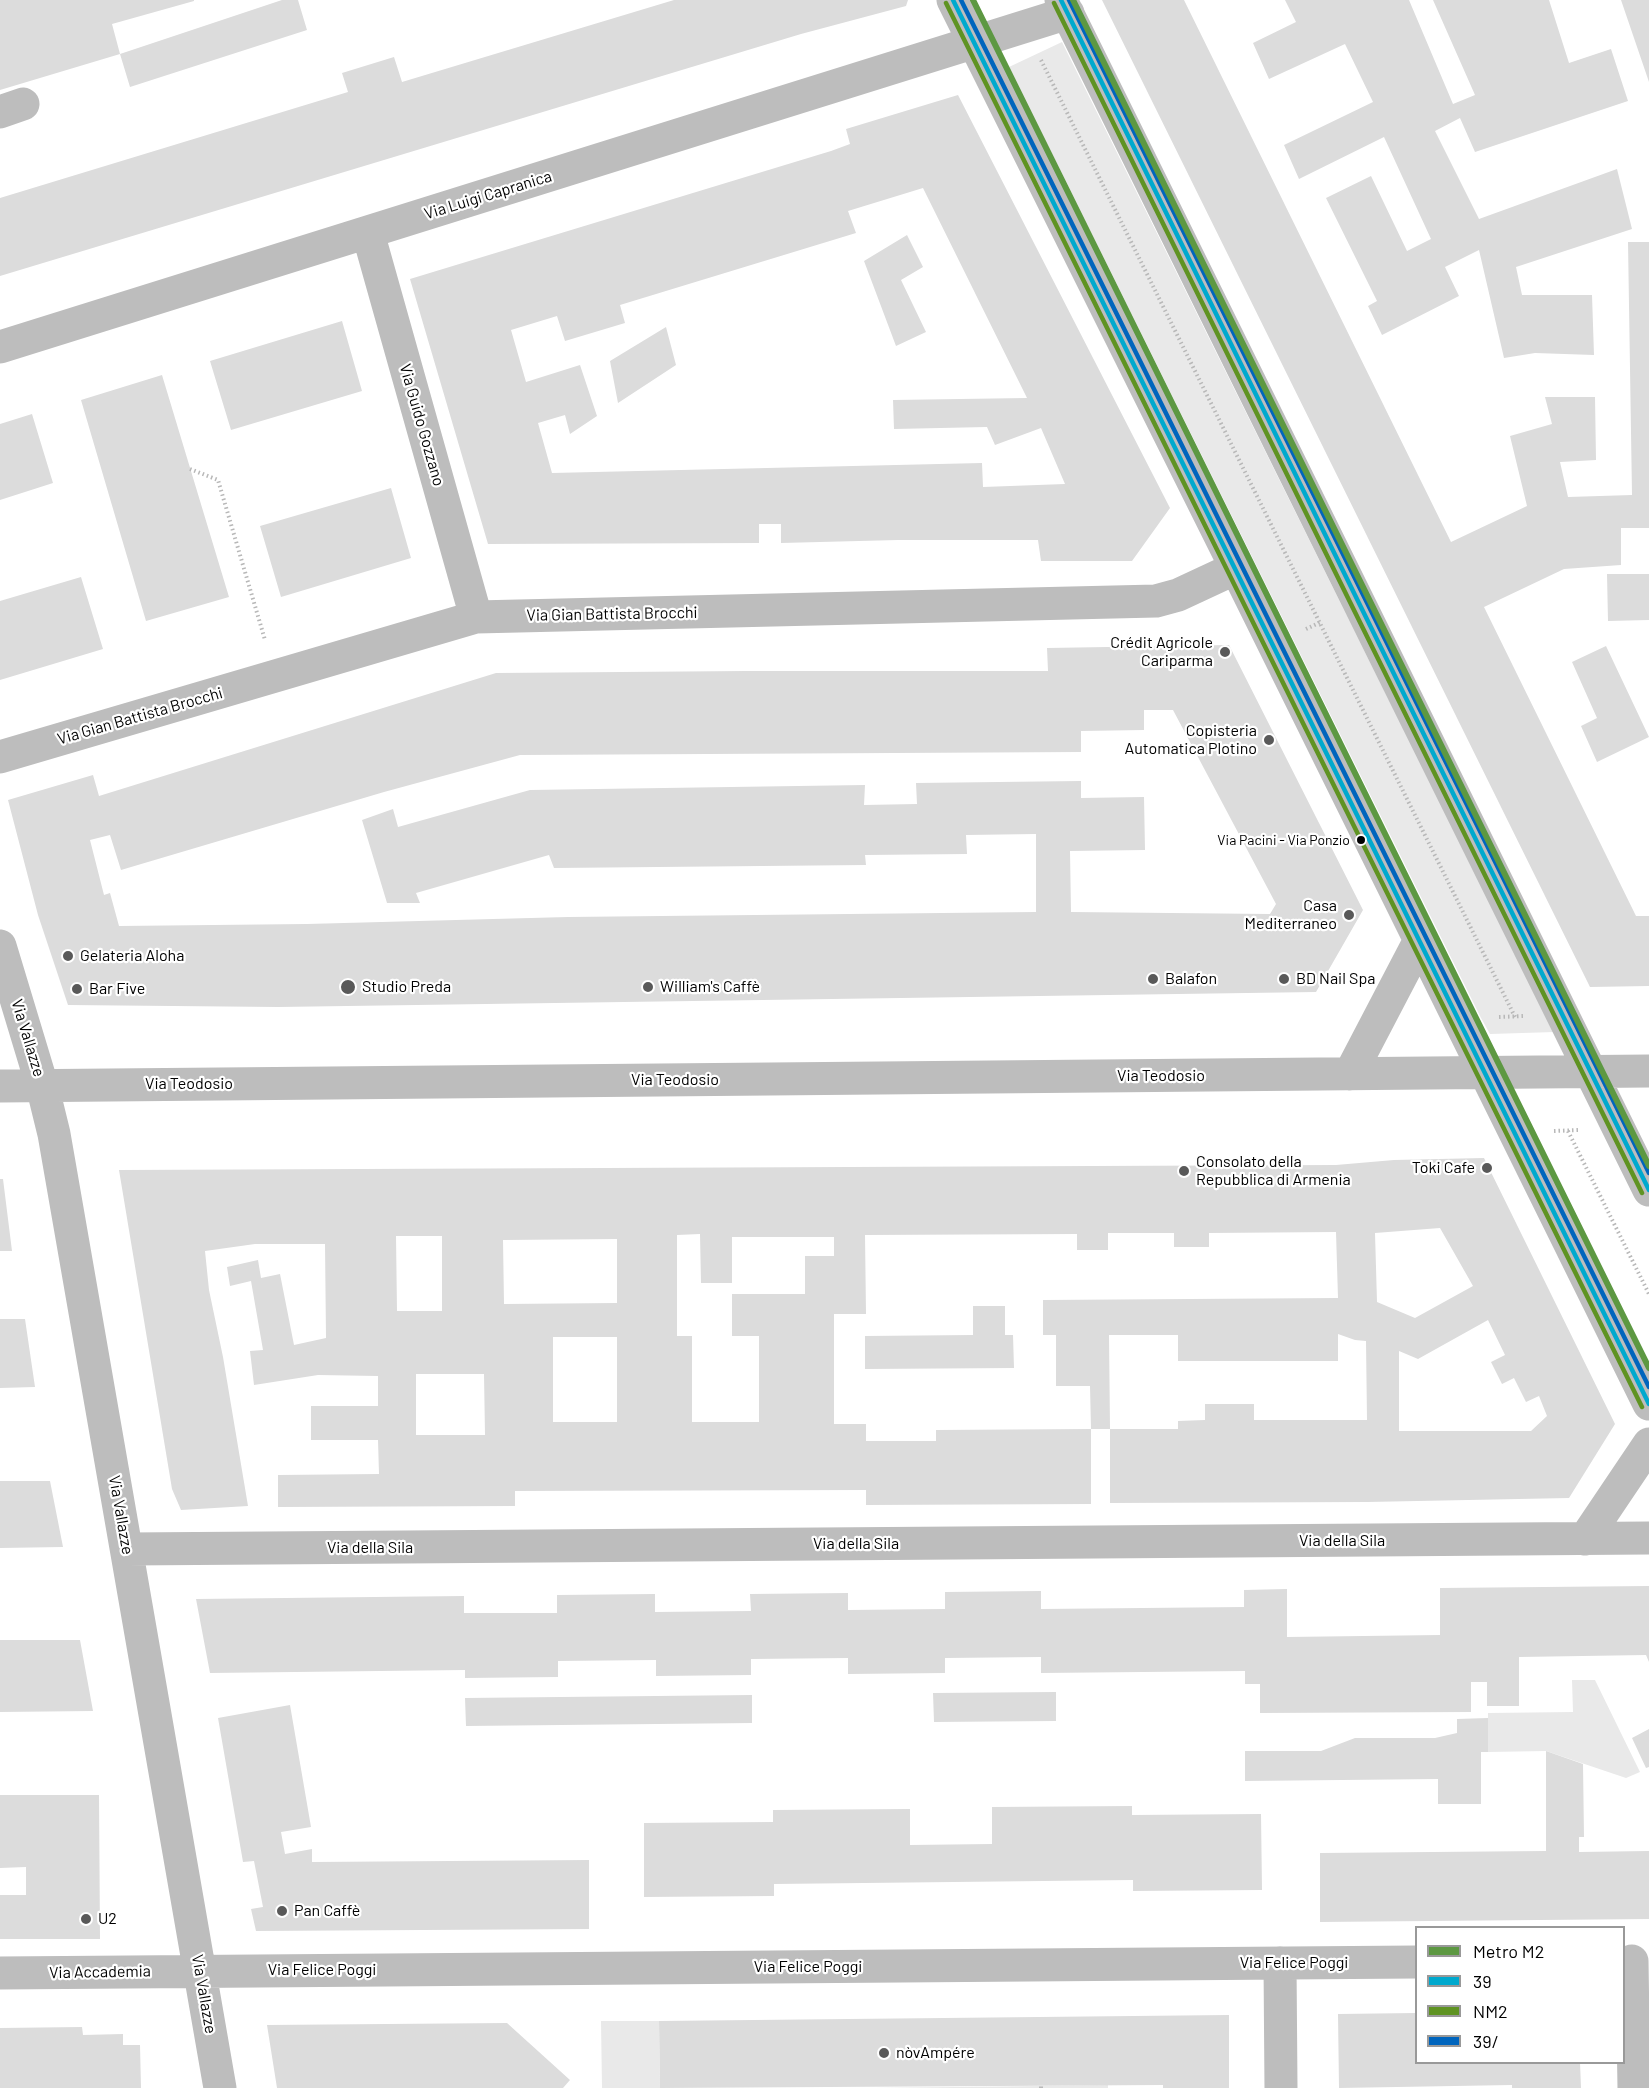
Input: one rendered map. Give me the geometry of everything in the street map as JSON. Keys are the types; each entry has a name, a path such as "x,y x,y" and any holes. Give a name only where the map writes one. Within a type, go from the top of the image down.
{"street":[{"path":"953,0 1649,1404"},
{"path":"1065,7 1649,1190"},
{"name":"Via Luigi Capranica","path":"0,347 975,43 1065,7"},
{"name":"Via Guido Gozzano","path":"368,233 477,617"},
{"name":"Via Gian Battista Brocchi","path":"0,757 477,617 1156,601 1178,595 1236,568"},
{"path":"1350,1074 1420,940"},
{"name":"Via Vallazze","path":"0,946 42,1085 57,1155 220,2088"},
{"name":"Via Teodosio","path":"0,1086 1649,1071"},
{"path":"1585,1539 1649,1443"},
{"name":"Via della Sila","path":"127,1549 1649,1538"},
{"path":"1634,2088 1635,1961"},
{"name":"Via Felice Poggi","path":"200,1971 1415,1962"},
{"path":"1280,1963 1281,2088"},
{"name":"Via Accademia","path":"0,1974 200,1971"}],"path":[{"path":"1040,58 1515,1017"},
{"path":"190,469 218,480 265,640"},
{"path":"1301,632 1328,618"},
{"path":"1492,1018 1525,1016"},
{"path":"1550,1132 1589,1130"},
{"path":"1568,1131 1649,1294"}],"shaded area":[{"path":"1062,42 1555,1032 1490,1034 1481,1018 1009,67"},
{"path":"1572,1680 1595,1680 1640,1772 1626,1778 1546,1751 1488,1752 1488,1713 1573,1712"},
{"path":"601,2021 659,2021 660,2088 602,2088"},
{"path":"1108,2085 1108,2088 873,2088 1041,2086"}],"building":[{"path":"0,0 194,1 112,24 120,54 0,90"},
{"path":"282,0 298,0 307,30 130,87 120,54"},
{"path":"674,0 908,0 906,6 801,34 0,276 0,198 348,92 342,73 394,57 402,82"},
{"path":"1102,0 1184,0 1451,542 1527,506 1510,436 1552,424 1545,397 1595,397 1596,460 1560,462 1568,497 1632,495 1628,242 1649,242 1649,528 1621,528 1621,565 1564,569 1484,607 1636,916 1649,916 1649,986 1590,987"},
{"path":"1285,0 1409,0 1453,104 1475,95 1433,0 1549,0 1569,63 1611,49 1628,101 1475,152 1460,118 1435,131 1479,219 1617,169 1632,229 1516,267 1522,295 1592,295 1594,355 1535,353 1504,358 1479,250 1445,267 1459,296 1382,335 1368,306 1377,301 1326,198 1371,176 1407,251 1431,239 1384,137 1299,179 1284,145 1373,102 1345,44 1269,79 1253,43 1296,22"},
{"path":"1621,0 1649,0 1649,82"},
{"path":"958,95 1170,508 1132,561 1041,561 1038,540 781,543 781,524 759,524 759,543 488,544 410,279 831,151 850,144 846,129","holes":["923,188 1027,398 893,400 894,429 987,427 995,445 1041,428 1065,484 983,487 982,463 552,473 538,423 565,415 570,434 597,416 580,365 526,382 511,330 557,316 565,341 625,323 620,305 856,233 848,211"]},
{"path":"907,235 923,267 901,280 926,332 896,346 864,261"},
{"path":"342,321 362,391 231,430 210,361"},
{"path":"666,327 676,365 618,403 610,361"},
{"path":"162,375 229,597 146,621 81,400"},
{"path":"32,414 53,483 0,500 0,424"},
{"path":"391,488 411,558 281,597 260,526"},
{"path":"1607,574 1649,574 1649,620 1608,621"},
{"path":"81,577 103,649 0,680 0,601"},
{"path":"1229,645 1363,910 1316,992 278,1007 68,1005 38,915 8,800 93,775 99,796 496,673 1048,671 1047,648","holes":["1144,710 1173,710 1276,904 1270,914 1071,912 1070,851 1145,850 1144,797 1081,798 1081,781 916,783 917,804 864,805 865,785 530,790 398,827 393,809 362,820 387,903 420,903 416,893 549,855 554,868 866,865 865,855 967,854 966,835 1036,834 1036,912 568,917 119,926 110,893 104,895 90,840 110,835 121,870 384,792 520,755 1081,752 1081,731 1144,730"]},
{"path":"1606,646 1649,737 1597,762 1581,726 1597,718 1572,662"},
{"path":"1484,1158 1615,1424 1569,1498 1110,1503 1110,1429 1091,1429 1091,1504 866,1505 866,1490 515,1491 515,1506 278,1507 278,1475 379,1474 378,1440 311,1440 311,1406 378,1406 378,1376 318,1375 254,1385 250,1351 263,1350 251,1281 230,1286 227,1267 258,1260 261,1278 280,1274 294,1345 326,1338 325,1244 255,1244 205,1251 209,1290 223,1357 248,1506 181,1510 172,1489 119,1170 1336,1165 1394,1160","holes":["1440,1228 1473,1286 1415,1318 1377,1302 1375,1233","1336,1232 1338,1298 1043,1300 1043,1335 1056,1335 1056,1386 1090,1386 1091,1429 936,1430 936,1441 866,1441 866,1424 834,1424 834,1314 866,1314 865,1235 1077,1234 1077,1250 1108,1250 1108,1233 1174,1233 1174,1247 1209,1247 1209,1233","700,1234 701,1283 732,1283 732,1237 834,1237 834,1256 805,1256 805,1294 732,1294 732,1336 759,1336 759,1422 692,1422 692,1336 677,1336 677,1235","396,1236 442,1236 442,1311 397,1311","617,1239 617,1303 504,1304 503,1240","1488,1320 1505,1355 1491,1362 1502,1384 1514,1378 1526,1402 1539,1396 1547,1416 1531,1431 1399,1431 1399,1351 1418,1359","1338,1334 1366,1341 1367,1420 1254,1420 1254,1404 1205,1404 1205,1420 1178,1421 1178,1429 1110,1429 1109,1335 1178,1335 1178,1361 1338,1361","553,1337 617,1337 617,1422 553,1422","416,1374 484,1374 485,1435 416,1435"]},
{"path":"0,1179 3,1179 12,1251 0,1251"},
{"path":"973,1306 1005,1306 1005,1335 1013,1335 1014,1368 865,1369 865,1336 973,1335"},
{"path":"0,1319 25,1319 35,1387 0,1388"},
{"path":"0,1481 50,1481 63,1547 0,1548"},
{"path":"1649,1586 1649,1662 1646,1655 1519,1657 1519,1706 1487,1706 1487,1682 1471,1682 1471,1712 1260,1713 1260,1684 1245,1684 1245,1671 1041,1673 1041,1657 945,1658 945,1673 848,1674 848,1658 751,1659 751,1675 656,1676 656,1660 558,1661 558,1677 465,1678 465,1670 210,1673 196,1599 464,1596 464,1613 557,1613 557,1595 655,1594 655,1612 751,1611 750,1594 848,1593 848,1610 945,1609 945,1592 1041,1591 1041,1609 1244,1607 1244,1590 1287,1589 1287,1637 1440,1635 1440,1588"},
{"path":"0,1640 80,1640 93,1711 0,1712"},
{"path":"1056,1692 1056,1721 934,1722 933,1693"},
{"path":"752,1695 752,1723 466,1726 465,1698"},
{"path":"290,1705 311,1827 281,1832 285,1854 312,1849 312,1862 589,1860 589,1929 256,1931 251,1909 263,1907 254,1861 243,1862 218,1718"},
{"path":"1488,1718 1488,1752 1481,1752 1481,1804 1438,1804 1438,1779 1245,1781 1245,1751 1321,1751 1355,1738 1435,1738 1457,1733 1457,1719"},
{"path":"1649,1729 1649,1767 1646,1768 1632,1738"},
{"path":"1546,1751 1583,1764 1584,1837 1579,1837 1579,1852 1649,1851 1649,1919 1320,1922 1320,1853 1546,1851"},
{"path":"0,1795 99,1795 100,1939 0,1939 0,1895 26,1895 26,1867 0,1868"},
{"path":"1132,1806 1132,1815 1261,1814 1262,1890 1133,1891 1133,1880 774,1884 774,1896 644,1897 644,1823 773,1822 773,1810 910,1809 910,1845 992,1844 992,1807"},
{"path":"1415,2013 1415,2064 1580,2064 1581,2088 1512,2088 1512,2085 1339,2088 1338,2014"},
{"name":"nòvAmpére","path":"1229,2015 1229,2088 1163,2088 1163,2085 660,2088 659,2021"},
{"path":"507,2023 570,2080 563,2088 277,2088 267,2025"},
{"path":"82,2027 83,2035 123,2034 123,2045 140,2045 141,2088 0,2088 0,2028"}],"metro line":[{"name":"M2","path":"973,0 1649,1368"},
{"name":"M2","path":"1073,0 1649,1166"}],"transit line":[{"name":"39","path":"953,0 1649,1404"},
{"name":"39/","path":"961,0 1649,1387"},
{"name":"39","path":"1061,0 1649,1190"},
{"name":"39/","path":"1069,0 1649,1173"},
{"name":"NM2","path":"946,3 1642,1407"},
{"name":"NM2","path":"1054,3 1642,1193"}],"place":[{"name":"Crédit Agricole Cariparma","path":"1225,652"},
{"name":"Copisteria Automatica Plotino","path":"1269,740"},
{"name":"Via Pacini - Via Ponzio","path":"1361,840"},
{"name":"Casa Mediterraneo","path":"1349,915"},
{"name":"Gelateria Aloha","path":"68,956"},
{"name":"Balafon","path":"1153,979"},
{"name":"BD Nail Spa","path":"1284,979"},
{"name":"Studio Preda","path":"348,987"},
{"name":"William's Caffè","path":"648,987"},
{"name":"Bar Five","path":"77,989"},
{"name":"Toki Cafe","path":"1487,1168"},
{"name":"Consolato della Repubblica di Armenia","path":"1184,1171"},
{"name":"Pan Caffè","path":"282,1911"},
{"name":"U2","path":"86,1919"},
{"name":"nòvAmpére","path":"884,2053"}]}
